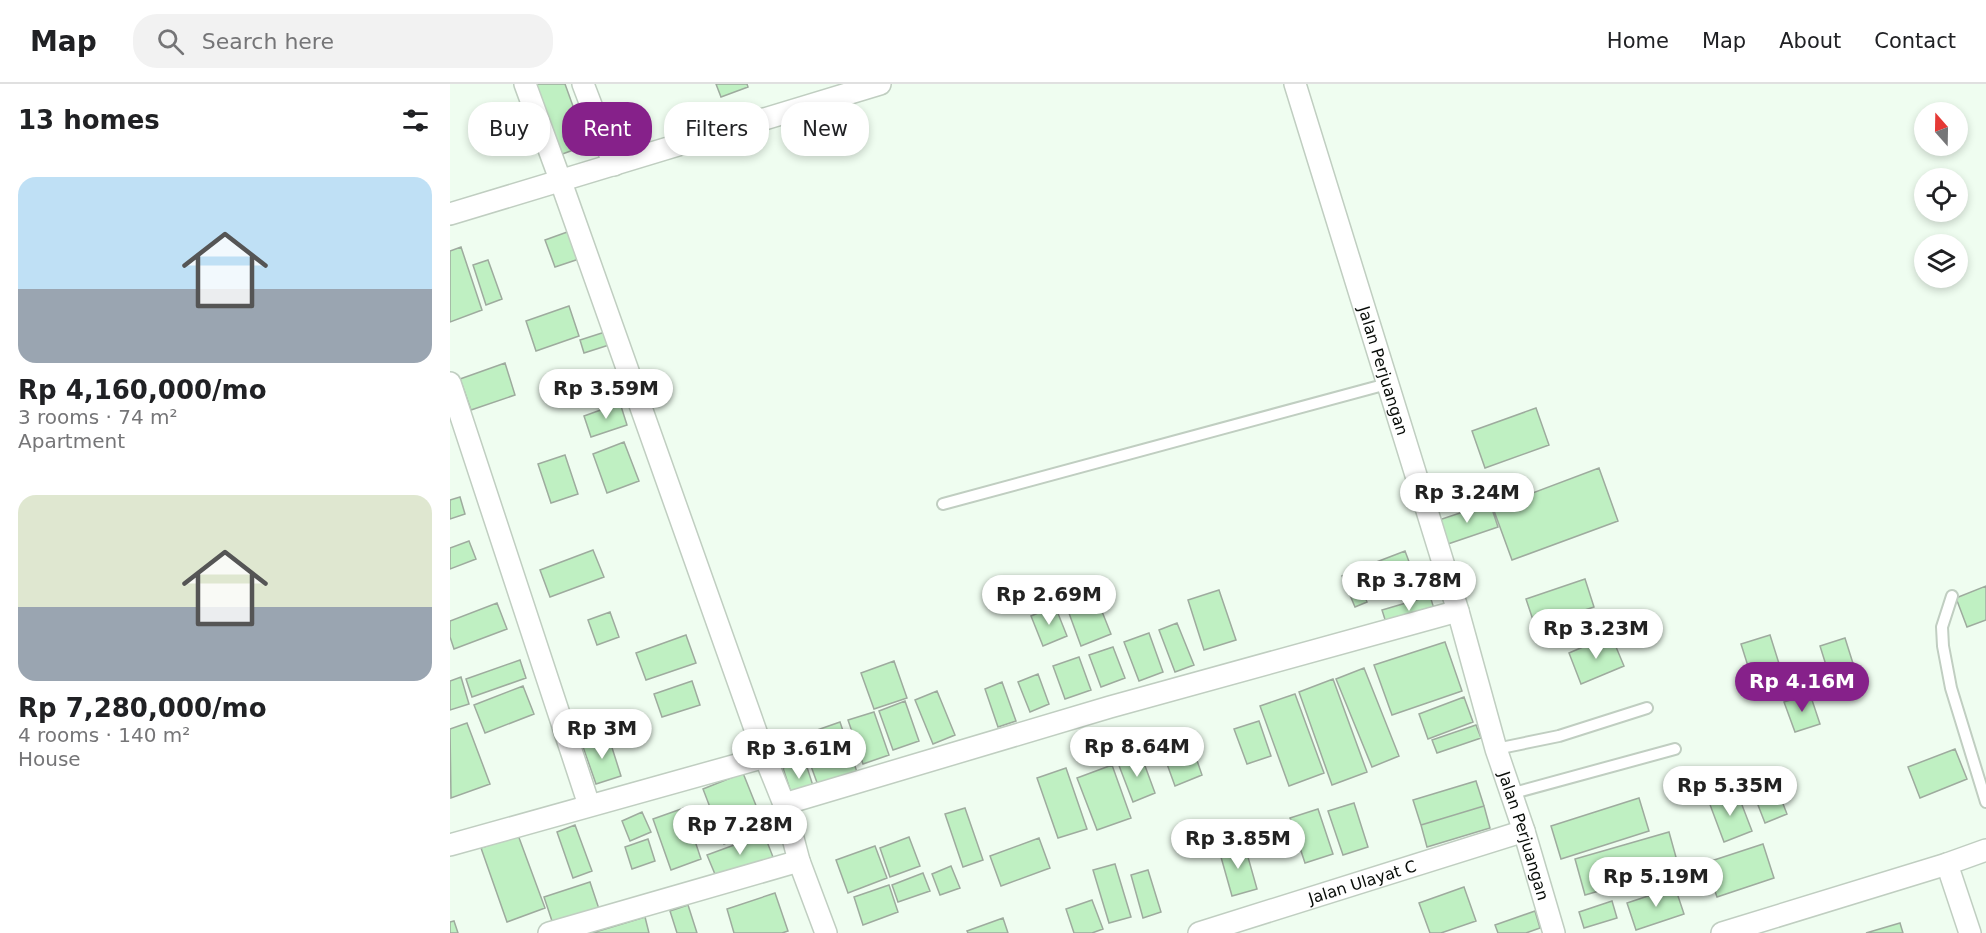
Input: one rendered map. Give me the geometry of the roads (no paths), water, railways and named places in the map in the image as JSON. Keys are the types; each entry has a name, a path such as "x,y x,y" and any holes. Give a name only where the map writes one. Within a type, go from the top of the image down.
{"street":[{"path":"525,84 765,757 784,804 799,861 826,933"},
{"path":"583,84 614,165"},
{"name":"Jalan Perjuangan","path":"1295,84 1458,611 1496,748 1524,831 1554,933"},
{"path":"450,214 561,182 869,86"},
{"path":"450,383 589,805"},
{"path":"784,804 1110,707 1458,611"},
{"path":"450,844 765,757"},
{"name":"Jalan Ulayat C","path":"1199,933 1524,831"},
{"path":"1722,933 1986,850"},
{"path":"549,933 799,861"},
{"path":"1947,864 1970,933"}],"lane":[{"path":"943,504 1387,384"},
{"path":"1952,596 1942,627 1942,646 1951,688 1986,802"},
{"path":"1496,748 1559,735 1647,708"},
{"path":"1510,794 1675,749"}]}
